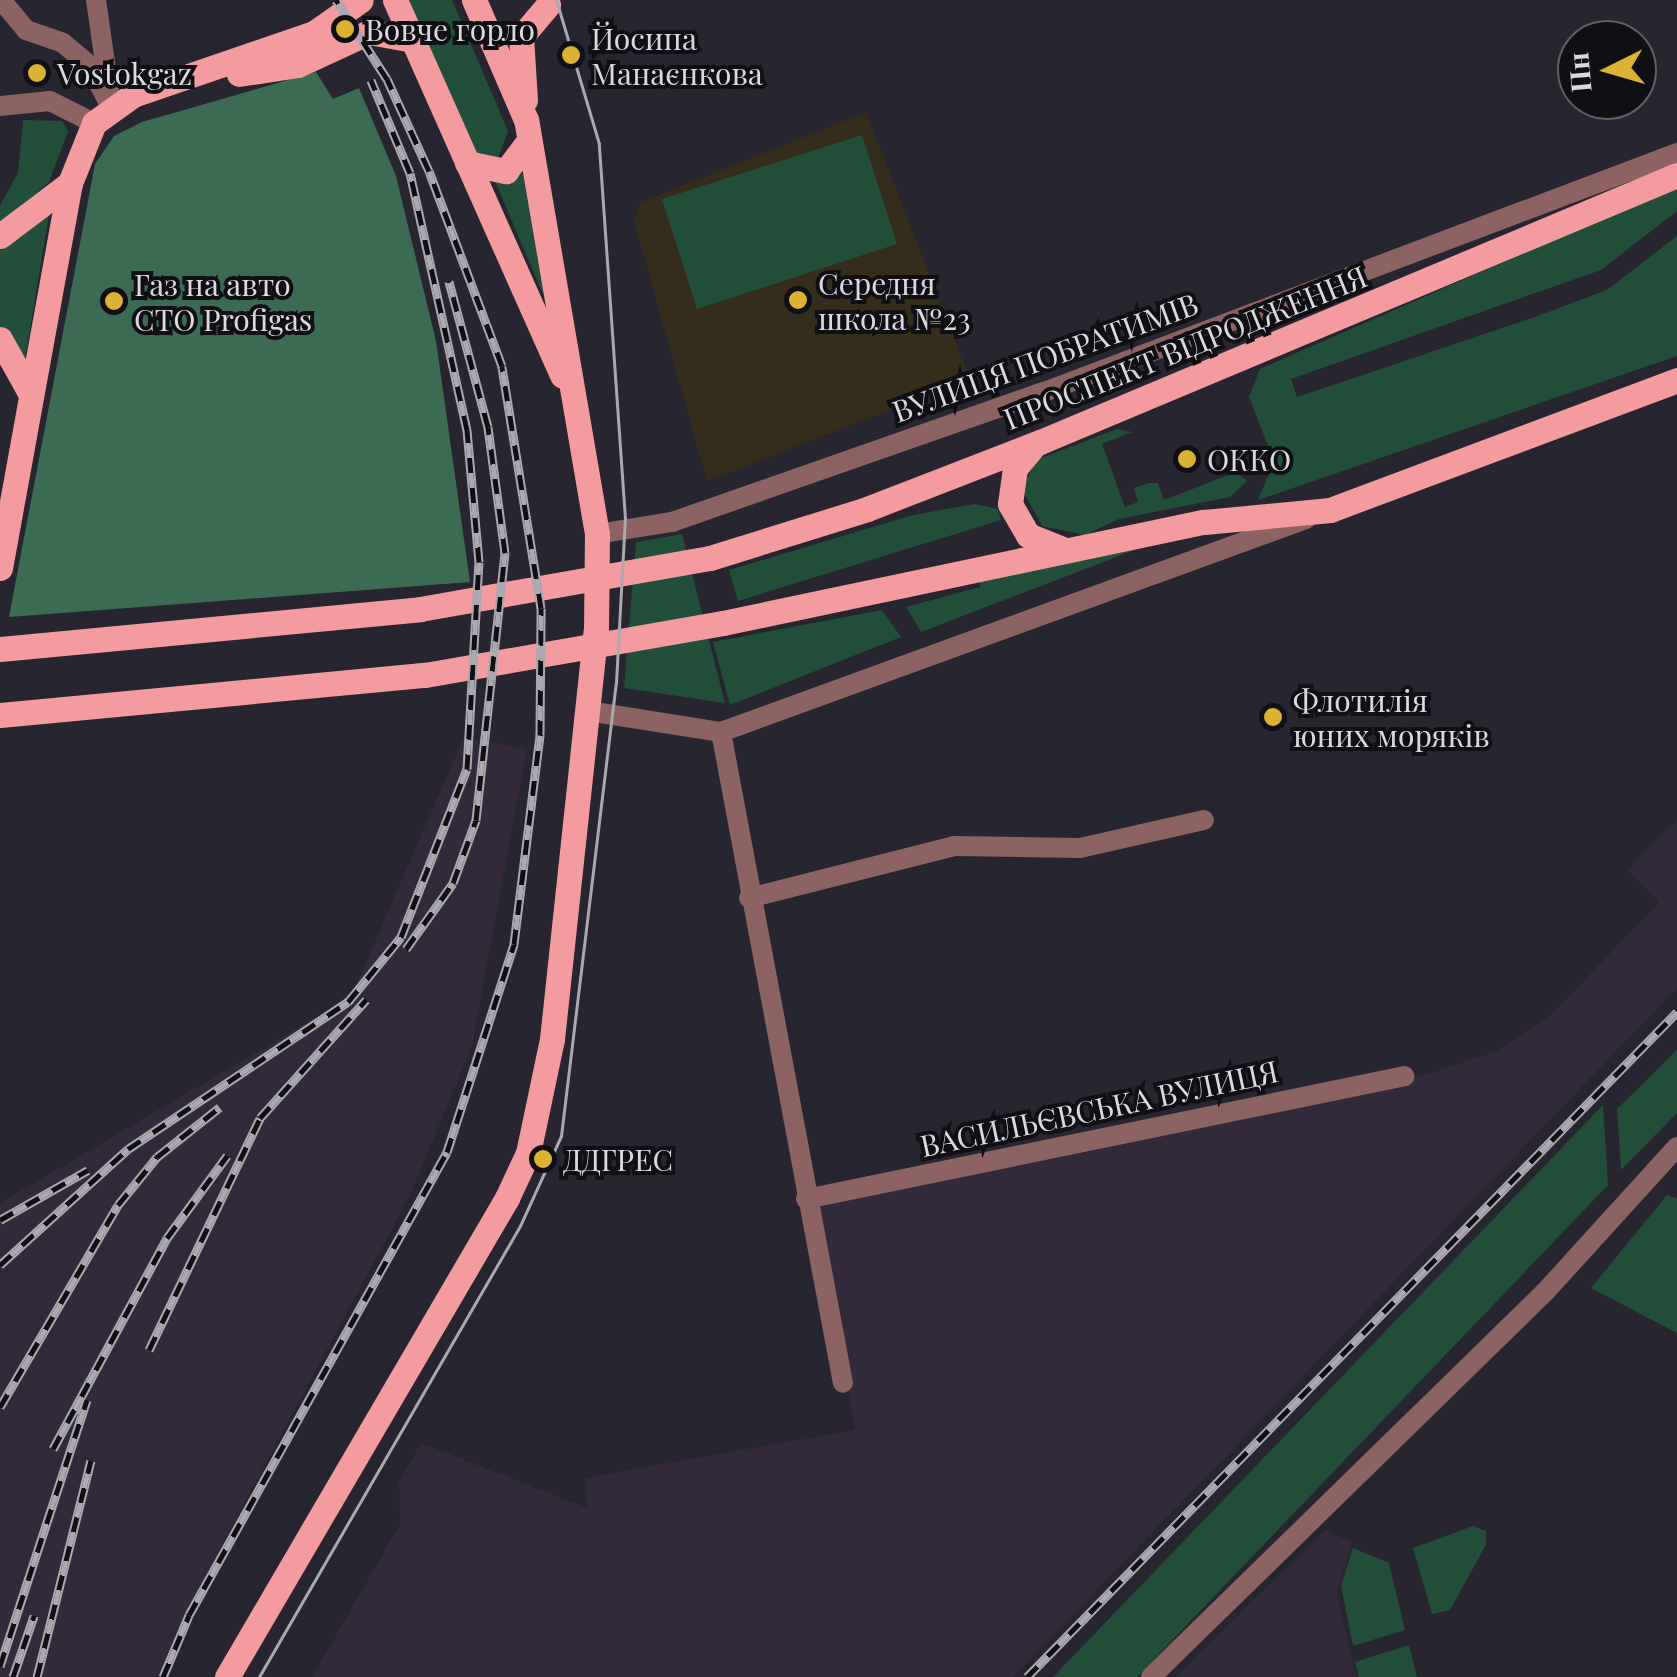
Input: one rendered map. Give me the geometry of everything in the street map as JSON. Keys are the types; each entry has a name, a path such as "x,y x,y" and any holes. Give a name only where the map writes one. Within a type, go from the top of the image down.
{"main road":[{"path":"0,568 70,183 103,115 174,81 314,33 361,0"},
{"path":"395,0 571,394"},
{"path":"468,163 506,171 527,131 474,0"},
{"path":"227,1677 528,1152 552,1039 588,711 597,534 527,131 521,37 548,2"},
{"path":"174,81 298,65 370,32 413,40"},
{"name":"ПРОСПЕКТ ВІДРОДЖЕННЯ","path":"0,649 420,609 710,558 867,509 1040,442 1677,175"},
{"path":"0,236 70,183"},
{"path":"0,339 30,393"},
{"path":"0,715 425,675 724,623 1204,522 1330,510 1677,380"},
{"path":"1040,442 1015,468 1010,504 1028,536 1062,550"}],"street":[{"path":"0,0 26,30 63,43 89,65 103,115"},
{"path":"96,0 103,115"},
{"path":"0,106 50,101 103,115"},
{"name":"ВУЛИЦЯ ПОБРАТИМІВ","path":"597,534 672,522 1044,392 1677,153"},
{"path":"588,711 721,732 1330,510"},
{"path":"721,732 749,898 843,1382"},
{"path":"749,898 954,846 1080,848 1204,820"},
{"name":"ВАСИЛЬЄВСЬКА ВУЛИЦЯ","path":"806,1199 1405,1076"},
{"path":"1151,1677 1545,1292 1677,1147"}],"shaded area":[{"name":"Середня школа №23","path":"866,112 970,379 707,481 634,221 640,203"},
{"path":"464,737 527,749 472,1045 411,1193 177,1629 159,1677 0,1677 0,1203 351,997"},
{"path":"1677,820 1677,988 1013,1677 312,1677 400,1524 399,1482 421,1443 587,1508 584,1478 855,1430 814,1202 1401,1083 1497,1051 1553,1013 1659,902 1627,870"},
{"path":"1325,1530 1352,1542 1337,1594 1356,1677 1176,1677"}],"green space":[{"path":"407,0 452,0 508,131 498,158 476,155"},
{"path":"316,72 333,99 359,88 396,176 436,341 470,582 9,617 95,164 114,136 142,122"},
{"path":"23,120 62,121 68,131 49,182 0,224 0,205 18,173"},
{"path":"862,135 897,244 697,309 662,199"},
{"path":"523,174 544,297 495,181"},
{"path":"1677,186 1677,211 1601,270 1291,379 1297,397 1535,317 1607,290 1677,236 1677,356 1258,500 1274,461 1249,397 1260,369"},
{"path":"49,215 25,359 0,327 0,248"},
{"path":"1117,429 1132,432 1102,444 1125,507 1138,502 1134,488 1149,483 1158,483 1164,500 1236,472 1247,481 1230,497 1119,519 1085,535 1042,526 1022,489 1036,460"},
{"path":"975,504 998,509 1001,520 738,601 729,570 913,515"},
{"path":"682,534 725,703 624,688 636,542"},
{"path":"1161,540 921,632 906,607 980,587 979,579"},
{"path":"882,610 901,637 730,705 713,642"},
{"path":"1677,1050 1677,1113 1621,1170 1617,1109"},
{"path":"1603,1105 1608,1185 1137,1677 1053,1677"},
{"path":"1667,1195 1677,1199 1677,1333 1591,1288"},
{"path":"1473,1526 1486,1531 1486,1545 1450,1610 1432,1614 1413,1548"},
{"path":"1353,1548 1389,1563 1405,1630 1353,1646 1341,1586"},
{"path":"1409,1645 1417,1677 1359,1677 1355,1662"}],"tram line":[{"path":"259,1677 520,1226 561,1136 616,683 625,519 599,144 556,0"}],"railway":[{"path":"163,1677 189,1615 447,1152 514,944 540,735 541,608 502,366 429,171 387,79 336,0"},
{"path":"0,1265 128,1149 348,1002 401,937 467,769 479,562 467,430 410,173 371,80"},
{"path":"406,949 453,883 476,820 505,553 488,427 449,281"},
{"path":"149,1350 260,1118 366,1000"},
{"path":"1027,1677 1677,1012"},
{"path":"0,1407 118,1205 157,1157 220,1107"},
{"path":"53,1449 167,1238 227,1156"},
{"path":"0,1220 88,1170"},
{"path":"0,1666 87,1400"},
{"path":"37,1677 91,1461"},
{"path":"13,1677 34,1616"}],"place":[{"name":"Вовче горло","path":"345,29"},
{"name":"Йосипа Манаєнкова","path":"571,55"},
{"name":"Vostokgaz","path":"37,73"},
{"name":"Середня школа №23","path":"798,300"},
{"name":"Газ на авто СТО Profigas","path":"114,301"},
{"name":"ОККО","path":"1187,459"},
{"name":"Флотилія юних моряків","path":"1273,717"},
{"name":"ДДГРЕС","path":"543,1159"}]}
